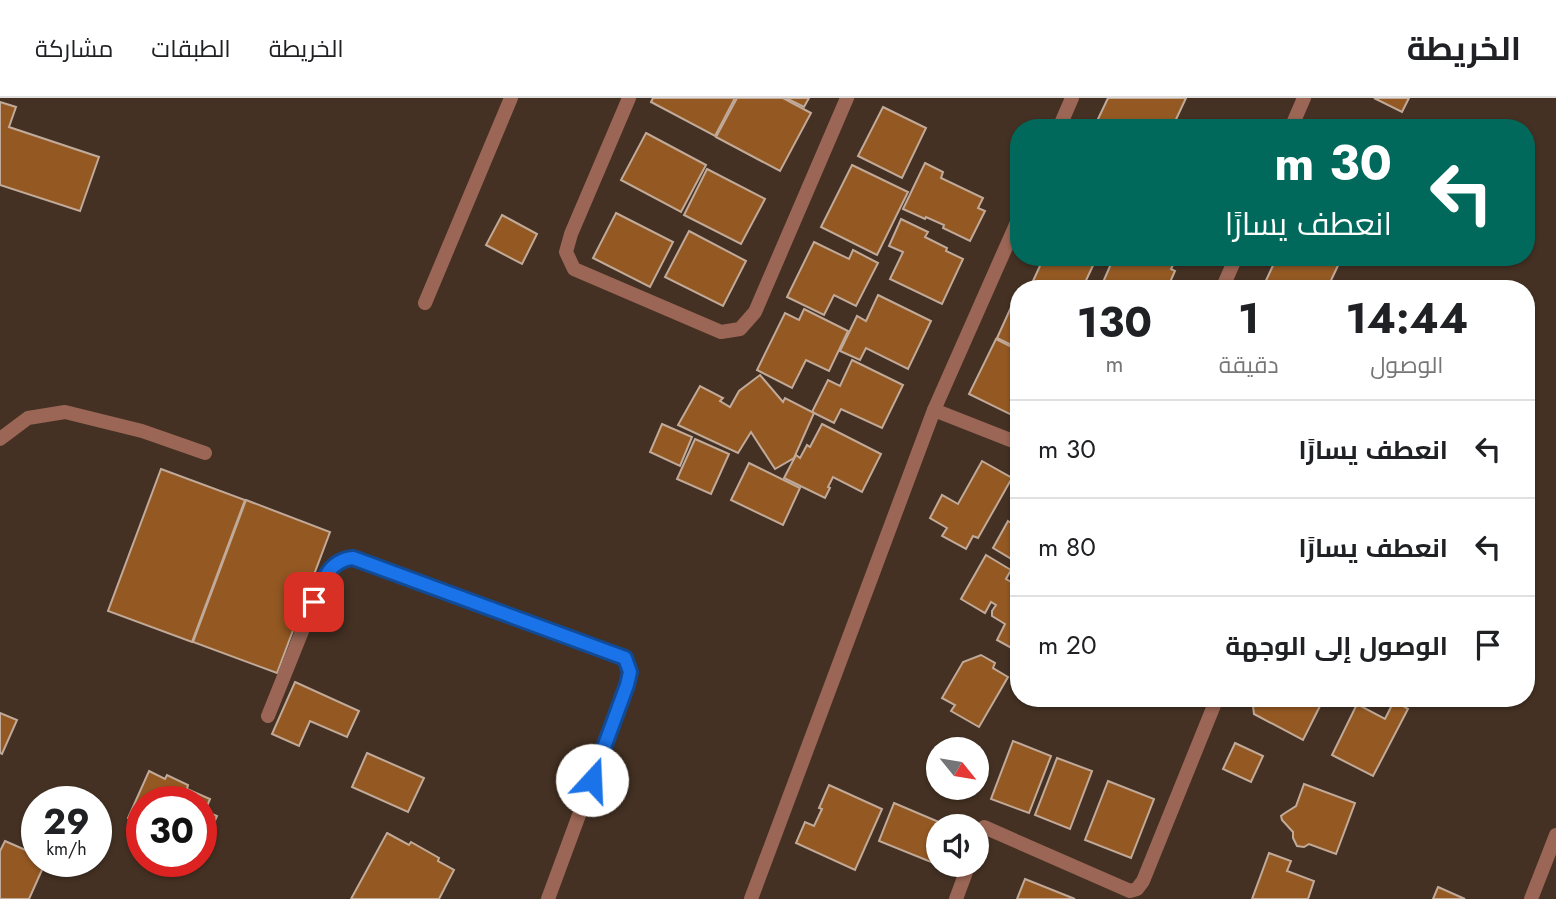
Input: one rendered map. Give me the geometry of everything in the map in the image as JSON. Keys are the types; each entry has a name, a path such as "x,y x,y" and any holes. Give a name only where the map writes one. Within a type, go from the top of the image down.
{"street":[{"path":"425,303 511,98"},
{"path":"629,98 571,234 566,252 574,269 722,332 740,329 755,312 847,98"},
{"path":"1063,119 1072,98"},
{"path":"1295,119 1304,98"},
{"path":"751,899 934,410 1010,238"},
{"path":"934,410 1010,440"},
{"path":"0,439 28,418 65,412 142,431 205,453"},
{"path":"268,716 323,579 334,565 343,559 353,558 625,658 630,672 627,685 548,899"},
{"path":"989,829 1130,891 1137,889 1143,881 1213,707"},
{"path":"1531,899 1556,835"},
{"path":"956,899 964,877"}],"building":[{"path":"653,98 735,98 715,136 651,102"},
{"path":"737,98 783,98 811,113 780,171 716,137"},
{"path":"786,98 809,98 804,107"},
{"path":"1108,98 1186,98 1176,119 1098,119"},
{"path":"1374,98 1409,98 1402,112"},
{"path":"0,102 16,107 9,127 99,157 80,211 0,185"},
{"path":"883,107 926,128 902,178 858,156"},
{"path":"646,133 706,165 681,212 621,180"},
{"path":"925,163 943,172 941,178 983,198 978,208 985,211 970,241 943,228 944,225 903,209"},
{"path":"852,165 908,192 877,255 821,227"},
{"path":"707,169 765,199 741,244 684,215"},
{"path":"616,213 673,242 650,287 593,258"},
{"path":"502,215 537,234 522,264 486,245"},
{"path":"901,219 928,232 925,237 963,259 942,304 890,279 903,252 889,246"},
{"path":"689,231 746,261 723,306 665,277"},
{"path":"814,242 849,259 853,250 878,263 856,306 834,295 824,315 787,297"},
{"path":"1040,266 1093,266 1086,280 1033,280"},
{"path":"1110,266 1172,266 1171,269 1175,271 1171,280 1104,280"},
{"path":"1273,266 1338,266 1331,280 1266,280"},
{"path":"878,295 931,321 908,369 866,348 860,360 840,351 857,316 866,321"},
{"path":"804,309 848,331 829,371 806,360 792,388 757,370 785,313 799,320"},
{"path":"1010,310 1010,344 997,338"},
{"path":"996,339 1010,346 1010,414 969,394"},
{"path":"852,360 903,385 882,428 841,409 834,423 812,412 828,380 840,386"},
{"path":"760,375 783,402 785,398 814,413 794,458 775,469 751,432 738,453 678,425 700,386 723,398 720,401 730,407 739,391"},
{"path":"662,424 692,437 680,466 650,452"},
{"path":"822,424 881,454 862,492 833,477 825,498 784,478 796,455 800,458 807,445 810,447"},
{"path":"695,439 729,454 711,494 677,479"},
{"path":"982,461 1010,477 1010,482 978,538 973,536 966,549 942,536 947,528 930,518 942,495 958,504"},
{"path":"749,463 800,488 783,525 731,500"},
{"path":"161,469 245,500 192,642 108,611"},
{"path":"246,500 330,532 277,673 193,642"},
{"path":"1008,521 1010,522 1010,558 993,548"},
{"path":"986,555 1010,569 1006,579 1010,581 1010,647 997,640 1005,624 992,616 996,605 991,602 985,613 961,599"},
{"path":"981,655 995,663 993,668 1008,677 979,727 951,711 955,705 942,698 963,662"},
{"path":"295,682 359,711 347,737 310,721 299,746 272,734"},
{"path":"1253,707 1320,707 1303,740 1254,714"},
{"path":"1356,707 1363,707 1385,719 1391,707 1408,709 1373,776 1332,755"},
{"path":"0,713 17,720 2,754 0,753"},
{"path":"1013,741 1051,756 1029,813 991,799"},
{"path":"1235,743 1263,756 1251,782 1223,769"},
{"path":"367,753 424,778 408,812 352,787"},
{"path":"1057,758 1092,771 1070,829 1035,815"},
{"path":"149,771 165,779 167,775 188,785 188,786 142,786"},
{"path":"1108,781 1154,799 1131,858 1085,840"},
{"path":"1304,784 1355,803 1336,854 1309,844 1304,847 1297,846 1293,832 1282,820 1281,816 1296,806"},
{"path":"829,785 882,809 855,870 796,843 805,822 814,826"},
{"path":"894,803 926,817 926,860 879,841"},
{"path":"387,833 409,845 411,842 454,870 439,899 351,899"},
{"path":"5,841 21,848 21,877 39,877 29,899 0,899 0,851"},
{"path":"1269,853 1291,861 1287,871 1314,881 1308,899 1252,899"},
{"path":"1025,879 1075,899 1017,899"},
{"path":"1438,887 1465,899 1433,899"}],"route":[{"path":"314,602 323,579 334,565 343,559 353,558 625,658 630,672 627,685 592,780"}]}
